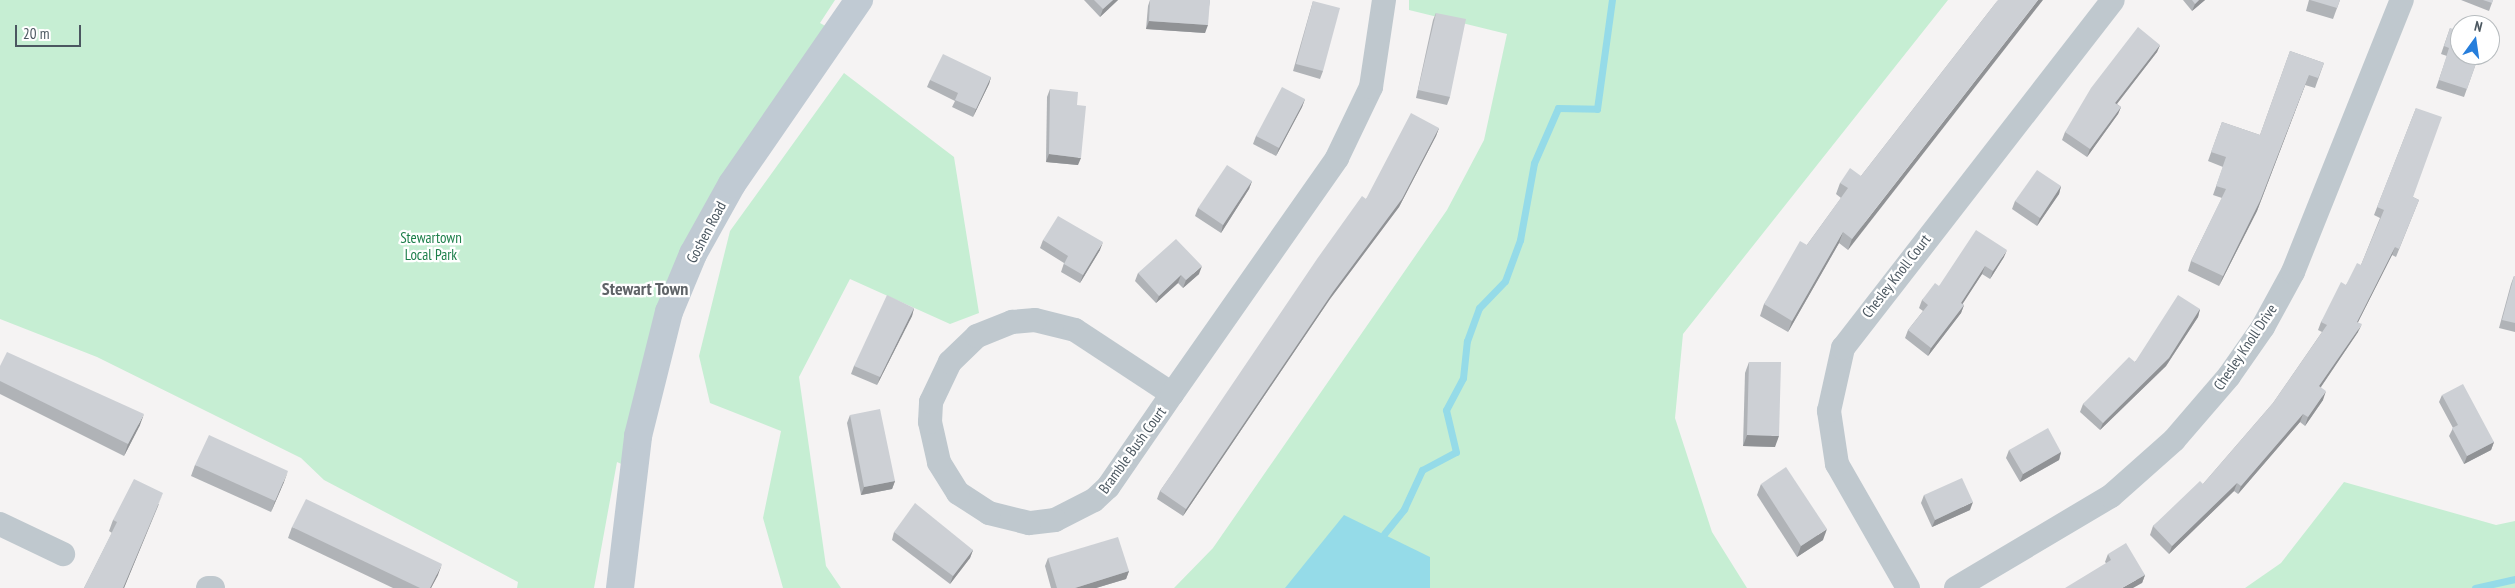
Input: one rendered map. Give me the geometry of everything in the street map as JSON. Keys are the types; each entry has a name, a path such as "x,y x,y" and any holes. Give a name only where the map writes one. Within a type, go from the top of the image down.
{"street":[{"name":"Goshen Road","path":"620,588 638,436 679,287 732,184 860,0"},
{"name":"Bramble Bush Court","path":"1172,394 1075,330 1035,320 1012,322 977,336 950,362 931,402 930,422 939,462 958,493 989,513 1029,524 1055,520 1094,500 1108,486 1337,158 1371,87 1384,0"},
{"name":"Chesley Knoll Court","path":"1908,588 1837,464 1829,411 1843,348 2113,0"},
{"name":"Chesley Knoll Drive","path":"1956,588 2111,496 2174,440 2229,376 2263,327 2293,272 2402,0"},
{"path":"0,524 63,554"},
{"path":"208,588 213,588"}],"green space":[{"name":"Stewartown Local Park","path":"0,0 835,0 820,23 834,31 703,229 628,467 617,462 594,588 517,588 518,582 324,480 301,458 97,357 0,319"},
{"path":"1409,0 1948,0 1683,334 1675,418 1712,532 1747,588 1174,588 1213,548 1447,210 1484,140 1507,34 1409,10"},
{"path":"844,73 954,157 979,313 950,324 850,279 799,377 826,566 841,588 783,588 763,518 781,431 710,403 699,356 730,231"},
{"path":"2344,482 2496,525 2515,521 2515,588 2245,588 2281,563"}],"water":[{"path":"1344,515 1430,557 1430,588 1285,588"}],"building":[{"path":"1094,0 1113,0 1103,9"},
{"path":"1150,0 1210,0 1208,25 1149,21"},
{"path":"1998,0 2038,0 1852,239 1843,232 1792,321 1764,304 1800,241 1807,245 1848,188 1840,183 1850,168 1861,176"},
{"path":"2310,0 2340,0 2337,8"},
{"path":"1313,1 1340,8 1323,71 1296,64"},
{"path":"1436,13 1466,19 1450,97 1418,90"},
{"path":"2138,27 2160,45 2115,103 2121,107 2090,149 2065,132 2091,88"},
{"path":"2450,28 2450,65 2475,65 2467,89 2439,80 2449,48 2444,46"},
{"path":"2290,51 2324,63 2318,78 2309,75 2260,201 2223,276 2191,261 2226,189 2216,186 2226,157 2211,152 2222,122 2260,135"},
{"path":"943,54 991,77 976,109 955,100 958,93 930,80"},
{"path":"1282,87 1305,99 1279,148 1256,136"},
{"path":"1050,89 1078,92 1077,105 1086,106 1081,158 1049,154"},
{"path":"2416,108 2442,117 2413,197 2419,200 2399,249 2395,247 2357,322 2362,324 2319,386 2326,391 2308,417 2303,414 2241,486 2237,483 2172,546 2153,526 2200,481 2203,484 2273,403 2327,325 2321,322 2341,282 2346,285 2357,263 2361,265 2384,210 2377,207"},
{"path":"1411,113 1439,128 1402,199 1333,292 1186,509 1160,491 1317,259 1362,196 1366,199"},
{"path":"1227,165 1252,181 1223,225 1198,208"},
{"path":"2037,170 2061,186 2040,218 2015,201"},
{"path":"1058,216 1103,242 1083,275 1064,264 1068,256 1043,240"},
{"path":"1976,230 2007,250 1993,271 1985,266 1961,303 1964,305 1931,348 1908,330 1928,305 1922,300 1935,283 1939,286"},
{"path":"1176,239 1202,266 1186,280 1181,275 1159,296 1138,273"},
{"path":"2515,276 2515,323 2502,320"},
{"path":"887,295 914,308 880,377 854,366"},
{"path":"2178,295 2200,309 2169,358 2103,423 2083,404 2129,357 2135,362"},
{"path":"7,352 144,414 128,444 0,381 0,366"},
{"path":"1749,362 1781,362 1779,436 1747,435"},
{"path":"2463,384 2494,442 2467,456 2452,428 2458,425 2442,395"},
{"path":"880,409 895,481 864,487 850,415"},
{"path":"2048,428 2061,452 2023,474 2009,450"},
{"path":"209,435 288,471 275,501 195,465"},
{"path":"1786,467 1827,529 1801,546 1761,484"},
{"path":"1962,478 1973,502 1935,520 1924,495"},
{"path":"134,479 163,493 123,588 84,588 117,522 113,520"},
{"path":"306,499 442,564 430,588 420,588 292,527"},
{"path":"915,503 973,550 953,576 894,532"},
{"path":"1118,537 1129,571 1075,588 1057,588 1048,558"},
{"path":"2126,543 2145,575 2122,588 2065,588 2111,560 2108,554"}],"waterway":[{"path":"1384,534 1404,509 1422,470 1456,452 1446,410 1463,378 1467,341 1479,308 1505,281 1520,240 1534,163 1558,108 1597,109 1612,0"},
{"path":"2475,588 2515,579"}],"district":[{"name":"Stewart Town","path":"645,289"}]}
